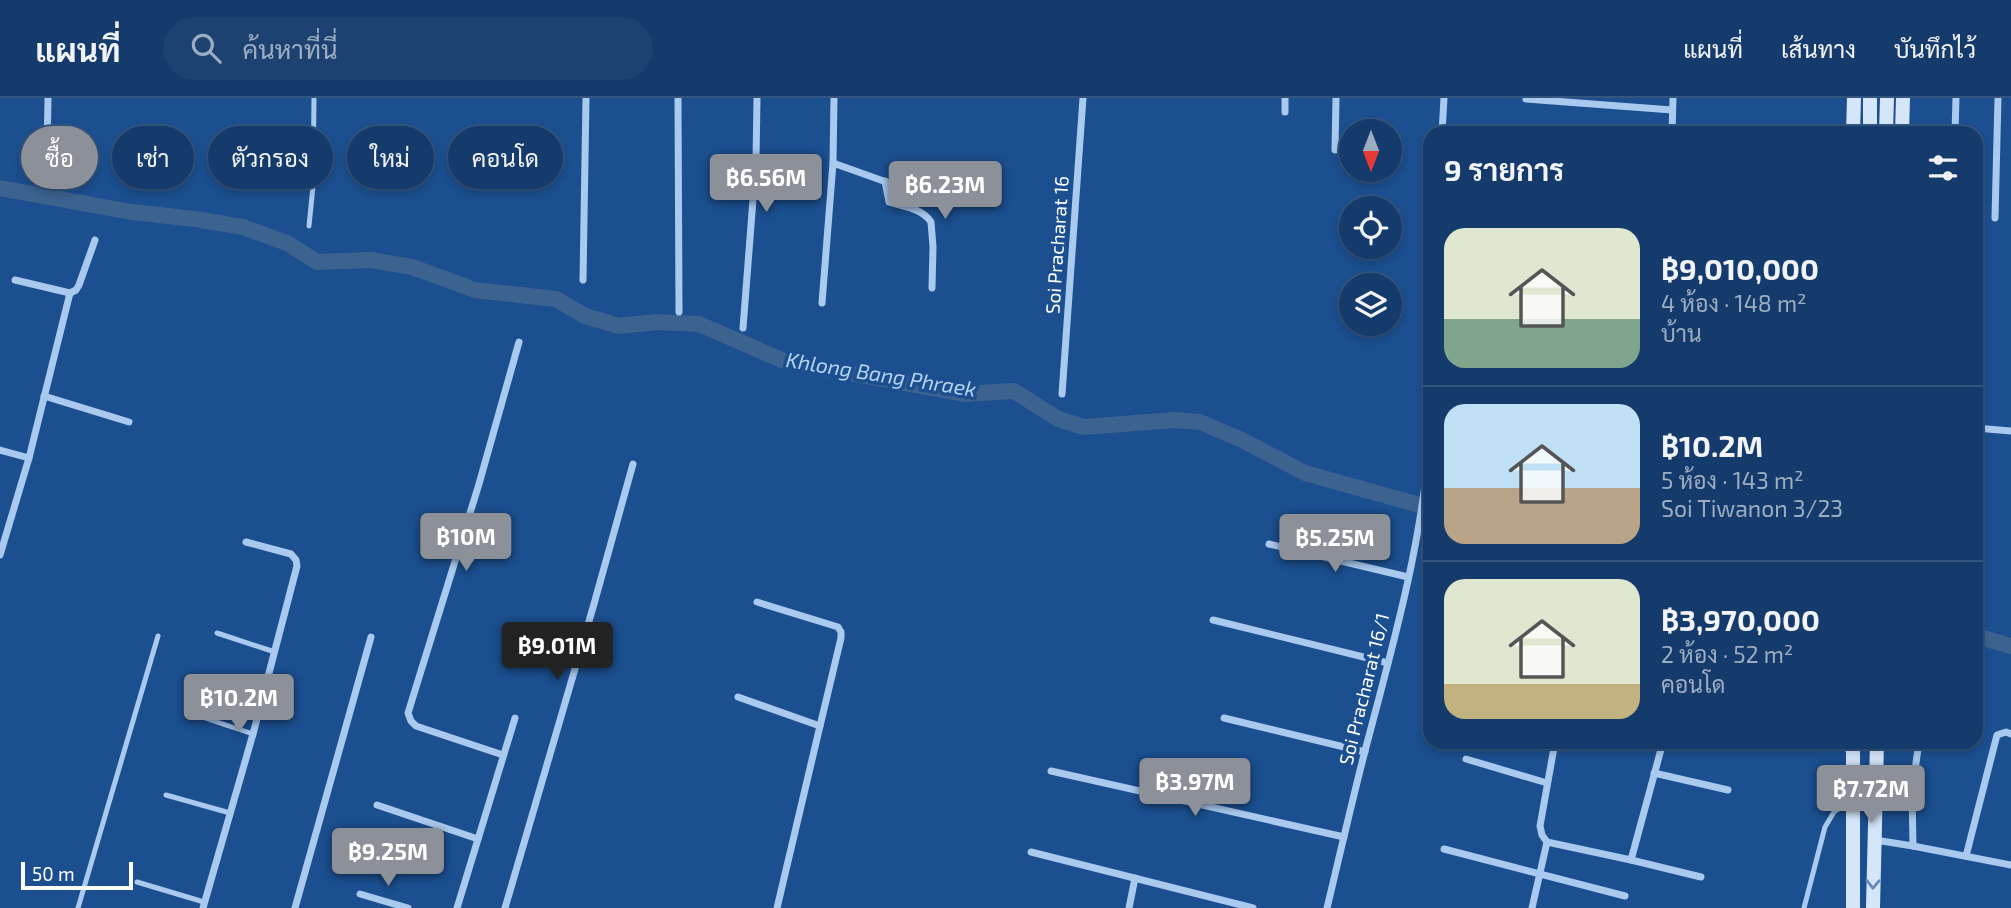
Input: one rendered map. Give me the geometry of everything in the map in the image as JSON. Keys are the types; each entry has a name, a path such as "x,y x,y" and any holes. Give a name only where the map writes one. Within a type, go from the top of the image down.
{"main road":[{"path":"1853,126 1854,98"},
{"path":"1870,98 1870,126"},
{"path":"1886,126 1887,98"},
{"path":"1902,126 1903,98"},
{"path":"1853,749 1853,908"},
{"path":"1872,908 1877,749"}],"street":[{"path":"47,98 47,126"},
{"path":"583,281 586,98"},
{"path":"678,98 679,312"},
{"path":"743,328 756,161 757,98"},
{"path":"822,303 833,163 834,98"},
{"name":"Soi Pracharat 16","path":"1062,394 1083,98"},
{"path":"1285,98 1285,112"},
{"path":"1335,150 1336,98"},
{"path":"1442,126 1444,98"},
{"path":"1672,126 1673,98"},
{"path":"1955,126 1956,98"},
{"path":"1995,218 1998,98"},
{"path":"1527,99 1672,110"},
{"path":"833,163 934,199"},
{"path":"885,181 889,202 920,212 931,222 932,288"},
{"path":"15,280 70,293 76,290 95,240"},
{"path":"0,555 29,458 70,293"},
{"path":"503,755 416,726 408,713 479,484 519,342"},
{"path":"44,396 129,422"},
{"path":"1983,429 2011,431"},
{"path":"0,450 29,458"},
{"path":"505,908 633,464"},
{"name":"Soi Pracharat 16/1","path":"1327,908 1388,663 1423,496"},
{"path":"204,905 254,734 295,578 296,560 291,554 246,542"},
{"path":"1269,544 1408,576"},
{"path":"757,602 838,627 842,638 777,908"},
{"path":"1213,620 1388,663"},
{"path":"295,908 370,637"},
{"path":"738,697 820,726"},
{"path":"457,908 514,718"},
{"path":"1224,718 1365,752"},
{"path":"1966,856 1997,735 2006,732 2011,734"},
{"path":"1554,749 1540,826 1542,835 1548,842 1701,877"},
{"path":"1632,860 1661,749"},
{"path":"1913,846 1912,791 1918,749"},
{"path":"1466,759 1547,783"},
{"path":"1051,771 1344,837"},
{"path":"1654,773 1728,790"},
{"path":"377,806 478,839"},
{"path":"1874,840 2011,865"},
{"path":"1532,908 1548,842"},
{"path":"1444,849 1625,896"},
{"path":"1031,852 1253,908"},
{"path":"1129,908 1135,878"},
{"path":"360,894 408,908"}],"lane":[{"path":"309,226 313,186 314,98"},
{"path":"727,158 756,161"},
{"path":"217,633 275,652"},
{"path":"78,908 158,636"},
{"path":"190,713 254,734"},
{"path":"166,795 230,813"},
{"path":"1804,908 1829,818 1854,798"},
{"path":"137,882 204,905"}],"waterway":[{"name":"Khlong Bang Phraek","path":"0,188 131,212 243,227 287,243 317,262 371,260 412,267 475,290 556,299 585,316 619,326 657,322 699,324 784,361 964,394 1014,391 1058,419 1084,427 1174,420 1200,422 1242,440 1305,473 1423,506"},
{"name":"Khlong Bang Phraek","path":"1983,638 2011,646"}]}
